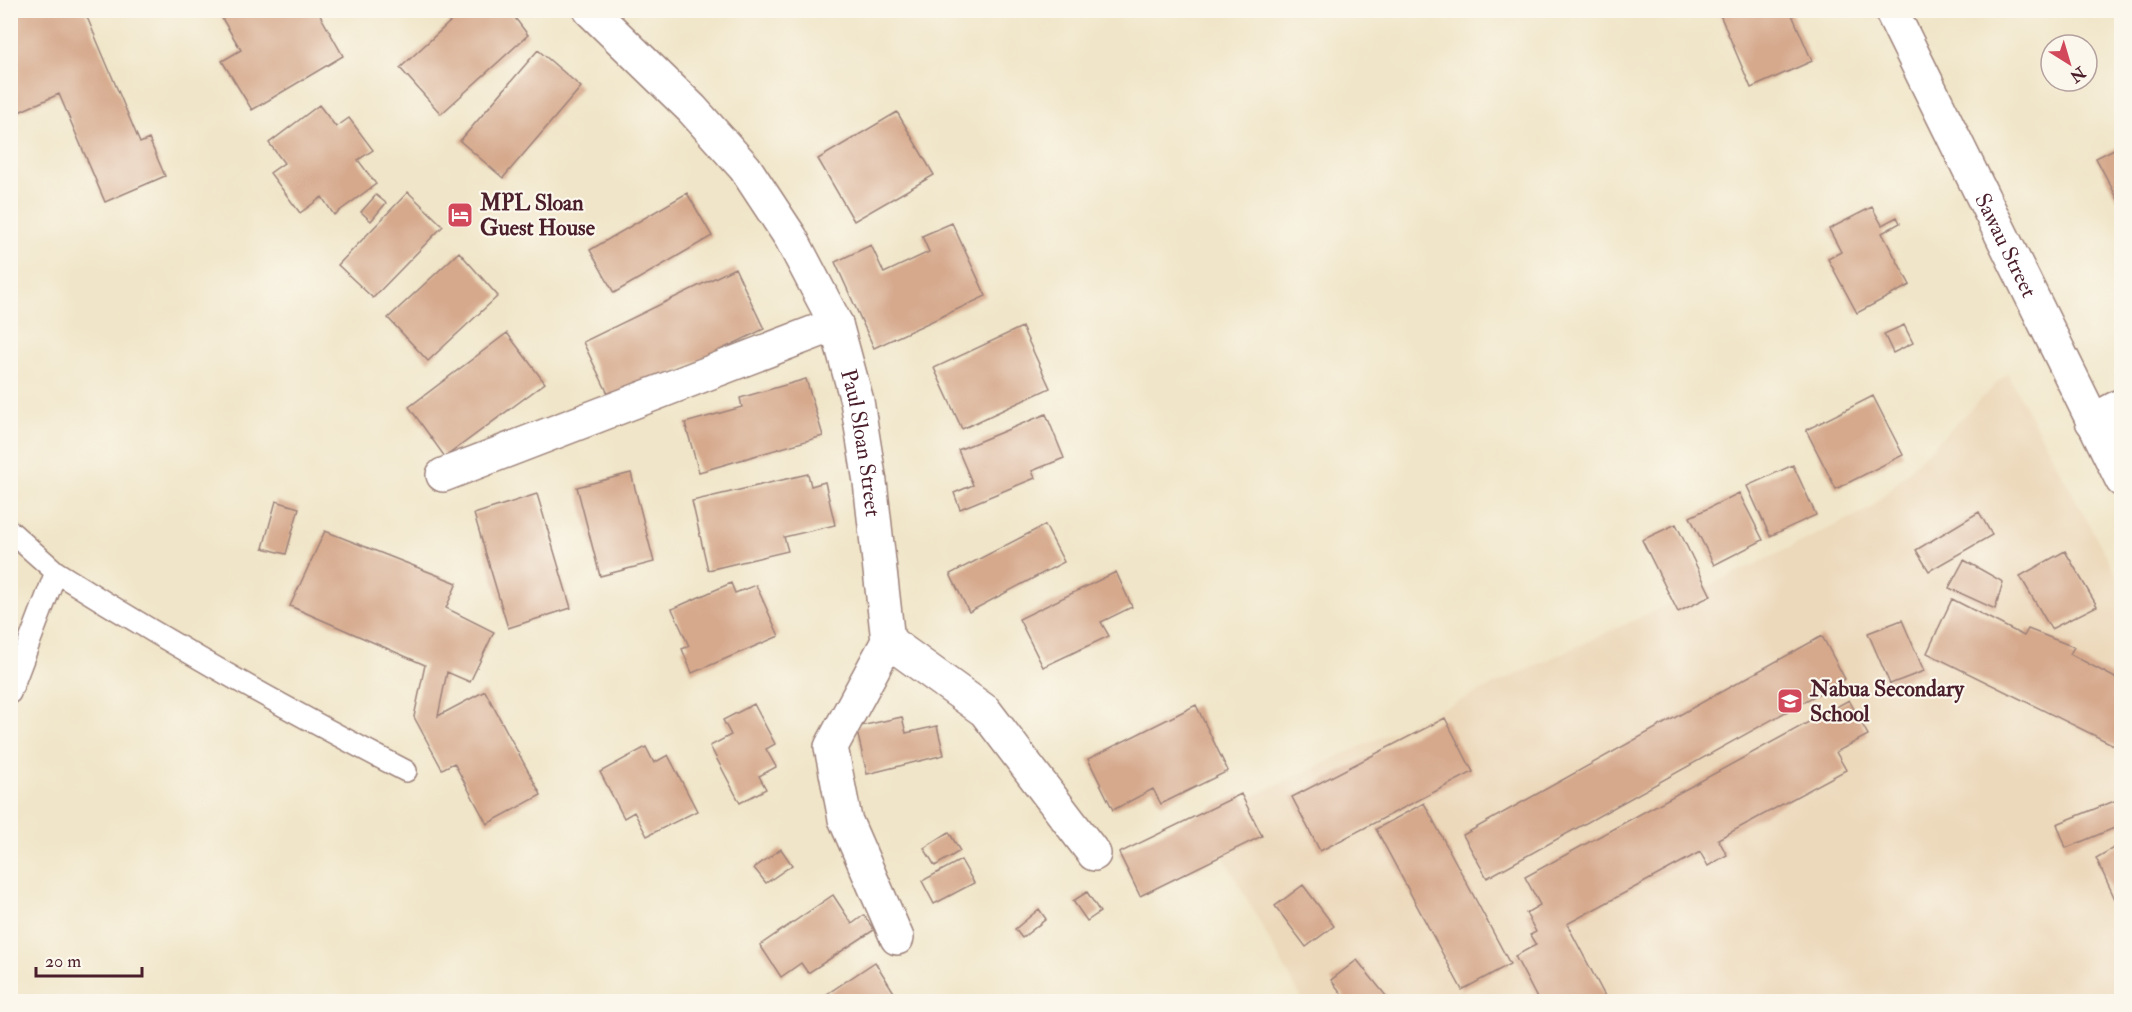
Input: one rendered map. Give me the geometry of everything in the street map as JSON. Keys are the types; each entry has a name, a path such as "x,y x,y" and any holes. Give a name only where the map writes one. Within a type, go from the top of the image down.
{"street":[{"name":"Paul Sloan Street","path":"590,10 692,109 745,168 791,238 836,324 857,401 870,482 888,641"},
{"name":"Sawau Street","path":"1891,10 2121,480"},
{"path":"443,475 836,324"},
{"path":"2092,421 2121,405"},
{"path":"897,938 845,819 831,747 888,641 985,711 1094,854"}],"lane":[{"path":"10,531 56,572 161,638 279,706 406,771"},
{"path":"10,693 56,572"}],"shaded area":[{"name":"Nabua Secondary School","path":"2007,373 2121,583 2121,1001 1303,1001 1203,819 1769,558 1871,508"}],"building":[{"path":"10,10 84,10 140,143 149,139 165,176 105,202 59,94 10,116 10,36 15,28"},
{"path":"217,10 317,10 343,56 252,110 222,61 241,50"},
{"path":"463,10 509,10 528,35 441,114 400,68"},
{"path":"1718,10 1790,10 1812,61 1751,88"},
{"path":"538,50 581,87 503,178 460,141"},
{"path":"319,105 336,127 349,118 373,150 358,160 376,184 334,215 322,197 300,213 270,173 284,163 269,143"},
{"path":"897,112 934,175 854,221 818,159"},
{"path":"2122,145 2122,207 2096,158"},
{"path":"408,192 443,226 373,298 338,265"},
{"path":"687,193 712,236 614,293 590,250"},
{"path":"376,195 386,203 371,221 361,212"},
{"path":"1872,207 1882,225 1897,217 1900,223 1882,233 1910,285 1857,313 1828,259 1841,252 1829,229"},
{"path":"952,223 986,296 874,348 835,262 871,245 884,273 929,252 922,236"},
{"path":"459,252 498,296 428,361 388,318"},
{"path":"735,268 764,329 612,402 583,342"},
{"path":"1904,325 1913,343 1893,353 1884,334"},
{"path":"1022,327 1050,388 962,429 934,368"},
{"path":"507,333 545,383 445,457 409,407"},
{"path":"806,379 823,436 699,472 685,423 742,407 740,398"},
{"path":"1873,396 1903,455 1836,489 1806,430"},
{"path":"1046,414 1064,458 1032,471 1035,478 960,509 954,493 973,485 958,450"},
{"path":"1793,465 1816,515 1770,536 1747,486"},
{"path":"631,473 654,562 600,576 577,487"},
{"path":"808,474 811,486 825,482 835,525 784,537 788,551 708,570 692,501"},
{"path":"1739,493 1763,540 1714,565 1690,517"},
{"path":"537,494 571,608 508,628 474,514"},
{"path":"276,501 299,508 286,554 263,548"},
{"path":"1979,512 1992,535 1929,571 1916,550"},
{"path":"1676,524 1711,596 1678,612 1642,540"},
{"path":"1045,525 1064,562 969,612 950,574"},
{"path":"325,531 457,583 446,608 494,632 470,682 447,672 438,716 485,691 541,795 487,824 454,763 442,769 414,717 425,665 290,606"},
{"path":"2065,551 2097,606 2051,629 2020,576"},
{"path":"1964,560 2003,582 1995,609 1949,588"},
{"path":"1116,572 1132,607 1101,622 1109,636 1043,667 1019,619"},
{"path":"731,583 735,593 756,585 779,636 692,673 682,649 689,646 672,609"},
{"path":"1952,599 2024,636 2028,629 2074,647 2070,654 2119,680 2122,676 2122,749 1927,653"},
{"path":"1902,620 1924,671 1890,684 1868,633"},
{"path":"1822,636 1845,679 1487,878 1463,835"},
{"path":"1849,700 1868,735 1836,752 1846,770 1718,839 1727,855 1708,866 1700,852 1567,924 1608,1002 1539,1002 1515,956 1536,945 1530,935 1536,932 1526,913 1540,905 1525,877"},
{"path":"754,704 775,744 766,749 776,767 759,776 766,789 740,803 710,746 731,735 723,720"},
{"path":"1196,705 1228,771 1161,804 1153,789 1113,810 1088,759"},
{"path":"902,717 906,733 937,726 944,755 867,774 856,727"},
{"path":"1445,718 1473,772 1320,851 1292,797"},
{"path":"646,747 654,763 668,755 697,811 647,836 634,812 624,818 600,772"},
{"path":"1241,794 1262,836 1140,896 1119,853"},
{"path":"2117,800 2122,811 2122,825 2066,848 2057,824"},
{"path":"1424,803 1510,964 1462,990 1376,829"},
{"path":"949,832 960,851 935,866 924,848"},
{"path":"2122,843 2122,914 2096,858"},
{"path":"781,849 792,865 766,883 754,868"},
{"path":"961,860 974,883 934,904 922,881"},
{"path":"1303,885 1334,926 1306,947 1275,906"},
{"path":"1087,892 1100,912 1087,921 1073,901"},
{"path":"833,895 852,924 864,915 874,930 808,973 801,963 781,977 760,945"},
{"path":"1039,909 1046,919 1022,938 1015,929"},
{"path":"1357,960 1391,1002 1348,1002 1331,980"},
{"path":"875,962 900,1002 815,1002"}],"place":[{"name":"MPL Sloan Guest House","path":"460,215"},
{"name":"Nabua Secondary School","path":"1790,701"}]}
